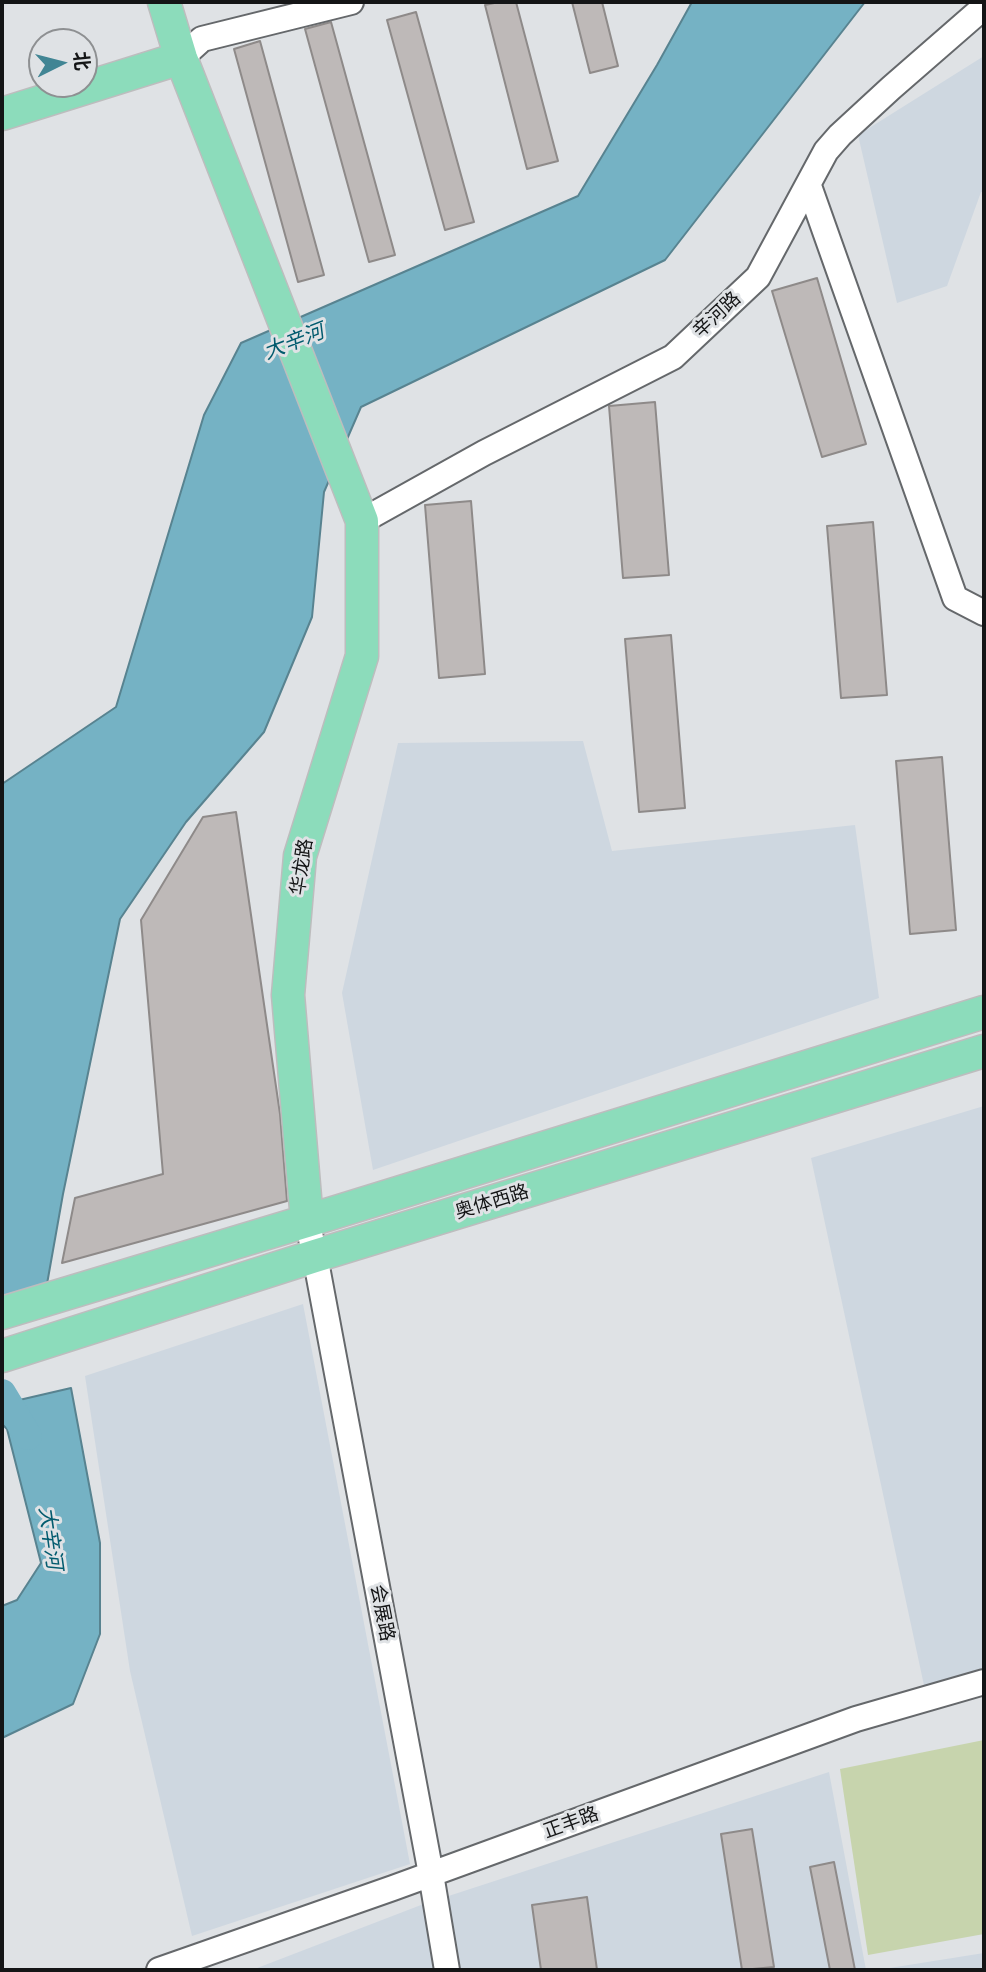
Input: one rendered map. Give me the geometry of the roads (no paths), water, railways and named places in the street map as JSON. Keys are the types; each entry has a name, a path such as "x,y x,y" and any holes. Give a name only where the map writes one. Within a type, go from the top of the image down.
{"main road":[{"path":"164,2 181,58 362,521"},
{"path":"2,114 181,58"},
{"name":"华龙路","path":"307,1221 288,995 300,856 362,656 362,521"},
{"name":"奥体西路","path":"2,1312 984,1012"},
{"name":"奥体西路","path":"2,1356 315,1256 984,1051"}],"street":[{"path":"181,58 202,40 351,2"},
{"name":"辛河路","path":"362,521 484,453 673,357 758,277 826,151 891,88 984,7"},
{"path":"809,186 956,598 984,613"},
{"path":"307,1221 315,1256"},
{"name":"会展路","path":"315,1256 447,1970"},
{"name":"正丰路","path":"159,1970 431,1874 856,1718 984,1682"}],"water":[{"path":"692,2 865,2 665,260 361,407 324,492 312,617 264,732 186,822 120,919 47,1284 2,1298 2,784 116,707 204,415 241,343 578,196"},
{"path":"71,1388 100,1543 100,1634 73,1704 2,1738 2,1606 17,1600 41,1563 7,1429 2,1424 2,1404"}],"waterway":[{"name":"大辛河","path":"2,1393 28,1436"}]}
